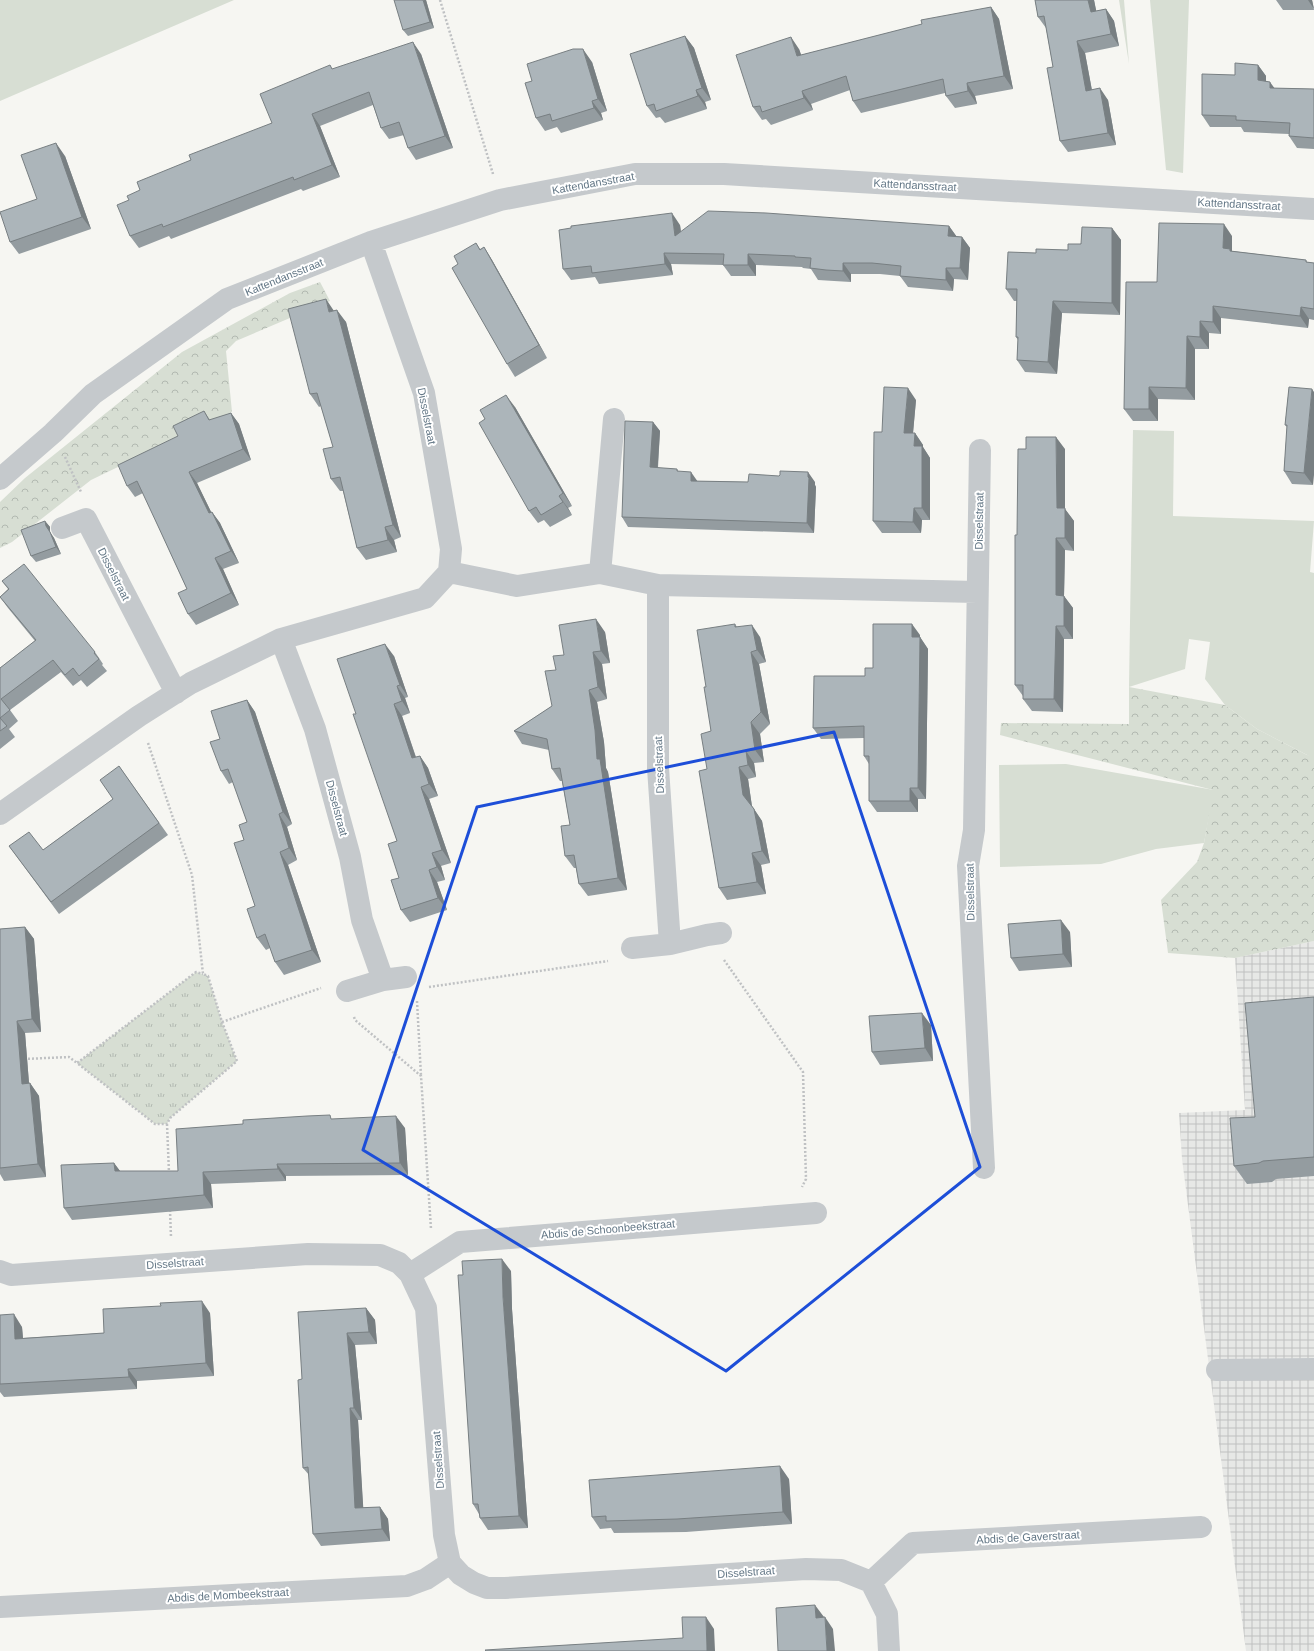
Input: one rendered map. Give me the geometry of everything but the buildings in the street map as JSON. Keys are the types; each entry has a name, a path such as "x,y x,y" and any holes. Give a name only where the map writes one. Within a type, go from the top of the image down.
{"street":[{"name":"Kattendansstraat","path":"0,479 53,433 93,394 227,299 370,242 500,200 635,174 724,174 1314,209"},
{"name":"Disselstraat","path":"370,242 424,393 451,549 449,572"},
{"path":"600,573 614,419"},
{"name":"Disselstraat","path":"980,450 974,830 968,866 984,1168"},
{"name":"Disselstraat","path":"86,519 176,693"},
{"path":"62,528 86,519"},
{"path":"0,814 139,716 191,683 281,639 425,598 449,572 517,586 600,573 658,585 977,592"},
{"name":"Disselstraat","path":"658,585 658,768 670,944"},
{"name":"Disselstraat","path":"281,639 315,729 350,857 362,920 383,980"},
{"path":"632,948 670,944 714,934"},
{"path":"347,991 383,980 411,983"},
{"name":"Abdis de Schoonbeekstraat","path":"410,1274 460,1242 816,1213"},
{"name":"Disselstraat","path":"0,1271 11,1275 308,1254 380,1255 399,1263 410,1274 426,1308 444,1535 450,1563 461,1575 474,1583 487,1588 806,1569 841,1570 871,1582"},
{"path":"1216,1370 1314,1370"},
{"name":"Abdis de Gaverstraat","path":"871,1582 913,1543 1201,1527"},
{"name":"Abdis de Mombeekstraat","path":"0,1607 407,1586 426,1578 450,1563"},
{"path":"871,1582 887,1614 889,1651"}],"path":[{"path":"440,0 500,200"},
{"path":"53,433 81,491 86,519"},
{"path":"139,716 192,875 203,974"},
{"path":"714,934 803,1072 806,1179 790,1214"},
{"path":"433,1260 421,1076 411,983 621,959 632,948"},
{"path":"77,1062 196,972 208,976 222,1022 237,1061 170,1118 167,1124 169,1178"},
{"path":"222,1022 337,983 347,991 355,1020 421,1076"},
{"path":"23,1059 69,1057 155,1124 167,1124"},
{"path":"170,1209 172,1263"}],"highlighted area":[{"path":"834,732 980,1167 726,1371 363,1150 477,807"}],"shaded area":[{"path":"1314,941 1314,1651 1246,1651 1182,1159 1179,1113 1245,1110 1235,958"}],"green space":[{"path":"0,0 234,0 0,101"},
{"path":"1119,0 1124,0 1129,64"},
{"path":"1150,0 1189,0 1183,173 1166,170"},
{"path":"320,282 330,301 236,341 226,351 232,412 179,433 176,439 91,480 12,542 0,548 0,502 25,478 182,352 290,293"},
{"path":"1133,430 1174,431 1173,516 1314,521 1310,572 1314,573 1314,757 1311,757 1257,729 1225,705 1205,679 1210,642 1189,639 1185,669 1129,687"},
{"path":"1129,687 1225,705 1257,729 1307,755 1314,756 1314,941 1235,958 1168,953 1161,900 1197,862 1204,843 1213,790 1000,735 1001,723 1129,724"},
{"path":"1066,764 1214,790 1204,843 1156,849 1101,864 1000,867 999,765"},
{"path":"196,972 208,976 222,1022 237,1061 170,1118 167,1124 155,1124 77,1063"}]}
